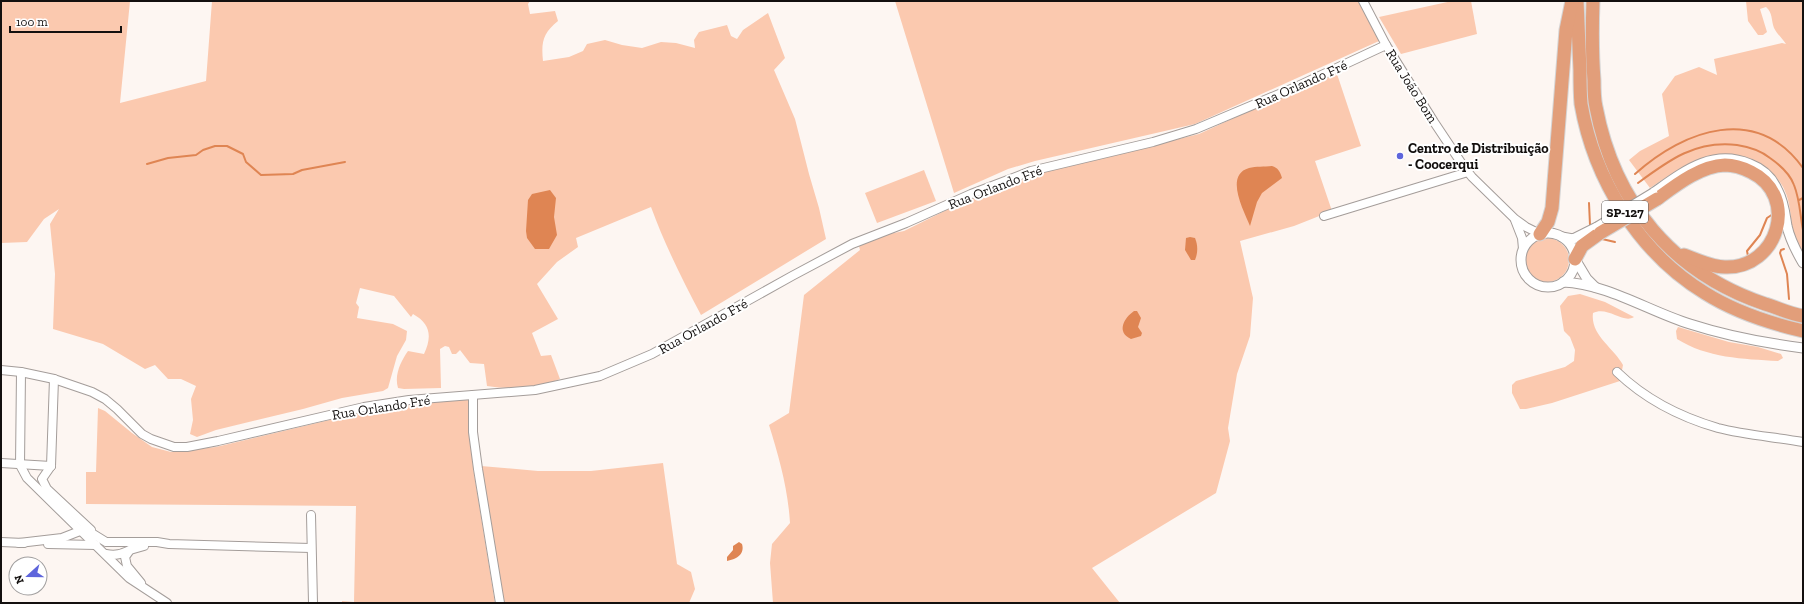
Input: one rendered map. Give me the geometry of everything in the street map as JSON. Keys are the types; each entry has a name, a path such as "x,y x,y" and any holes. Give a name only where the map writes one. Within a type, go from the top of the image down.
{"highway":[{"path":"1540,234 1548,222 1552,208 1566,30 1572,1"},
{"name":"SP-127","path":"1578,1 1581,103 1590,143 1604,178 1632,224 1665,263 1704,293 1734,309 1761,319 1803,331"},
{"name":"SP-127","path":"1593,1 1592,47 1595,106 1608,154 1623,189 1653,232 1673,251 1705,276 1746,298 1803,316"},
{"path":"1575,259 1582,246 1595,231 1655,196 1712,168 1724,165 1735,166 1757,175 1767,183 1773,192 1778,207 1778,221 1773,240 1763,253 1751,261 1739,266 1725,268 1708,264 1673,251"}],"street":[{"name":"Rua João Bom","path":"1363,1 1386,45 1434,122 1468,172 1515,219"},
{"name":"Rua Orlando Fré","path":"1,370 21,372 78,386 105,399 142,434 151,439 174,446 218,442 364,407 409,400 535,390 600,376 652,354 852,244 906,223 971,194 1031,171 1153,142 1196,129 1298,86 1386,45"},
{"path":"1655,196 1688,170 1706,162 1724,158 1742,160 1757,167 1771,179 1778,191 1795,249 1803,263"},
{"path":"1324,216 1468,172"},
{"path":"1515,219 1526,227 1540,234"},
{"path":"1515,219 1522,238 1522,266 1525,274 1536,284 1550,287 1563,282 1576,283 1596,288 1689,324 1736,337 1803,348"},
{"path":"1523,249 1532,238 1540,234 1551,233 1573,239 1595,231"},
{"path":"1558,235 1569,244 1575,259 1588,279 1596,288"},
{"path":"1563,282 1573,269 1575,259"},
{"path":"21,372 20,465 27,478 129,578 144,587"},
{"path":"1617,372 1634,387 1658,403 1686,417 1719,428 1803,442"},
{"path":"54,379 51,466 42,479 47,489 102,541 157,542 169,544"},
{"path":"473,395 473,432 500,603"},
{"path":"1,464 51,466"},
{"path":"312,514 311,548 313,603"},
{"path":"67,517 71,529 67,536"},
{"path":"19,543 56,539 85,529 93,533"},
{"path":"1,542 96,545"},
{"path":"106,554 113,556 140,546 169,544 311,548"},
{"path":"130,550 126,553 125,562 144,587 158,600 167,603"}],"shaded area":[{"path":"1,1 130,1 120,103 206,81 212,1 530,1 528,4 530,14 555,11 558,21 553,25 544,38 542,48 543,61 569,57 583,51 587,44 605,40 622,45 642,48 661,42 676,43 695,48 694,40 699,32 727,25 731,36 737,39 743,30 768,13 785,58 774,70 795,119 826,239 701,315 674,262 651,207 576,238 578,247 557,262 537,284 558,319 532,333 541,356 551,355 560,379 524,387 505,388 487,386 484,364 470,363 460,350 456,354 452,354 449,347 445,346 440,349 441,388 398,388 397,378 403,359 408,351 424,354 429,337 428,331 423,322 413,314 411,317 394,296 360,288 356,303 359,307 357,318 393,324 407,331 406,340 397,356 388,388 383,391 342,398 216,430 197,437 190,434 193,420 191,399 196,386 181,379 168,379 155,365 145,369 103,344 53,329 55,274 50,224 59,209 44,219 27,242 1,243"},
{"path":"895,1 1358,1 1379,41 1195,124 1035,161 1008,169 954,193"},
{"path":"1452,1 1471,1 1477,34 1401,54 1379,17"},
{"path":"1746,1 1803,1 1803,257 1794,235 1789,205 1784,189 1776,177 1760,164 1741,156 1727,154 1714,155 1687,165 1650,188 1629,160 1640,151 1669,136 1662,94 1675,76 1699,67 1717,75 1714,59 1782,43 1786,44 1774,28 1771,14 1766,7 1760,9 1767,32 1763,35 1758,35 1748,21"},
{"path":"1336,71 1361,146 1315,161 1332,211 1294,226 1240,241 1253,298 1250,336 1237,374 1228,428 1230,441 1216,493 1092,568 1120,603 773,603 770,563 772,544 790,523 782,473 769,425 789,413 804,295 860,250 859,246 889,234 904,231 969,199 1032,175 1199,134"},
{"path":"1272,166 1278,170 1282,178 1262,193 1257,202 1250,226 1240,203 1237,185 1238,178 1242,172 1249,168"},
{"path":"924,170 936,201 877,223 865,193"},
{"path":"550,190 556,198 554,217 557,235 549,249 535,249 527,238 526,231 528,200 532,194"},
{"path":"1186,238 1195,238 1197,243 1195,260 1191,260 1185,250"},
{"path":"1543,238 1551,238 1556,239 1563,244 1568,251 1568,269 1563,276 1556,281 1543,282 1535,279 1528,272 1525,264 1525,256 1528,248 1535,241"},
{"path":"1580,294 1605,302 1634,317 1630,319 1599,311 1593,313 1593,321 1599,335 1623,365 1620,381 1552,403 1520,409 1512,393 1512,385 1516,381 1565,367 1574,361 1575,350 1570,337 1564,331 1560,306 1568,296"},
{"path":"1134,311 1137,311 1141,318 1138,327 1142,333 1141,336 1131,339 1124,333 1123,325 1127,317"},
{"path":"1678,327 1729,342 1758,347 1781,354 1783,358 1778,361 1713,354 1677,339 1676,331"},
{"path":"468,399 473,467 495,603 342,603 342,601 354,602 356,506 86,504 86,472 96,472 98,408 105,411 152,447 171,452 216,447 363,412 407,404"},
{"path":"663,463 677,564 691,572 695,589 689,603 504,603 481,466 538,471 591,471"},
{"path":"739,542 742,544 743,548 741,553 734,559 727,561 727,557 733,550 733,546"}],"waterway":[{"path":"1635,174 1655,158 1676,145 1698,135 1720,130 1743,130 1764,136 1785,148 1803,168"},
{"path":"1638,183 1672,160 1696,149 1722,144 1751,148 1759,151 1774,161 1790,177 1798,196 1803,230"},
{"path":"147,164 168,158 196,155 203,150 215,146 227,146 243,154 246,162 261,175 293,174 302,170 345,162"},
{"path":"1799,200 1803,198"},
{"path":"1589,203 1590,225"},
{"path":"1748,256 1747,251 1760,235 1767,218 1773,214"},
{"path":"1602,239 1615,242"},
{"path":"1784,249 1781,250 1780,253 1787,274 1789,299"}],"place":[{"name":"Centro de Distribuição - Coocerqui","path":"1400,156"}]}
